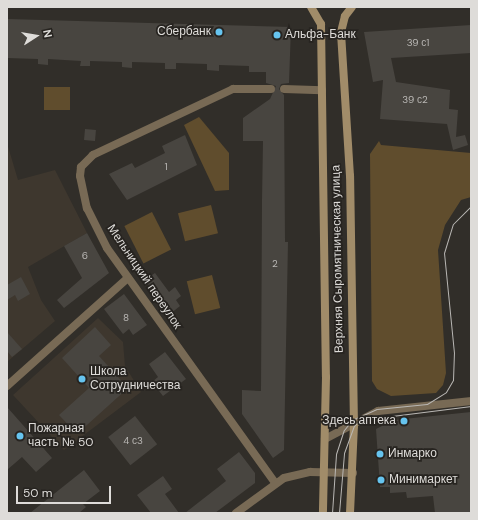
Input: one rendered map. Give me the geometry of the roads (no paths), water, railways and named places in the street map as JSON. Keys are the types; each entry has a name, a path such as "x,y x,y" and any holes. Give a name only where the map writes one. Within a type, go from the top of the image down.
{"main road":[{"name":"Верхняя Сыромятническая улица","path":"311,7 321,24 326,439 323,513"},
{"name":"Верхняя Сыромятническая улица","path":"350,513 353,473 354,421 350,176 341,40 342,24 352,7"}],"street":[{"name":"Мельницкий переулок","path":"271,89 233,89 93,156 81,167 82,192 95,227 128,278 274,483"},
{"path":"284,89 322,90"},
{"path":"7,386 128,278"},
{"path":"326,439 354,421 378,411 471,401"},
{"path":"236,513 274,483 293,476 325,472 353,473"}],"tram line":[{"path":"332,513 336,454 344,430 352,420 377,409 427,404 446,392 453,380 454,353 444,253 453,224 471,206"},
{"path":"339,513 344,453 354,426 360,420 471,406"}],"place":[{"name":"Сбербанк","path":"219,32"},
{"name":"Альфа-Банк","path":"277,35"},
{"name":"Школа Сотрудничества","path":"82,379"},
{"name":"Здесь аптека","path":"404,421"},
{"name":"Пожарная часть № 50","path":"20,436"},
{"name":"Инмарко","path":"380,454"},
{"name":"Минимаркет","path":"381,480"}]}
